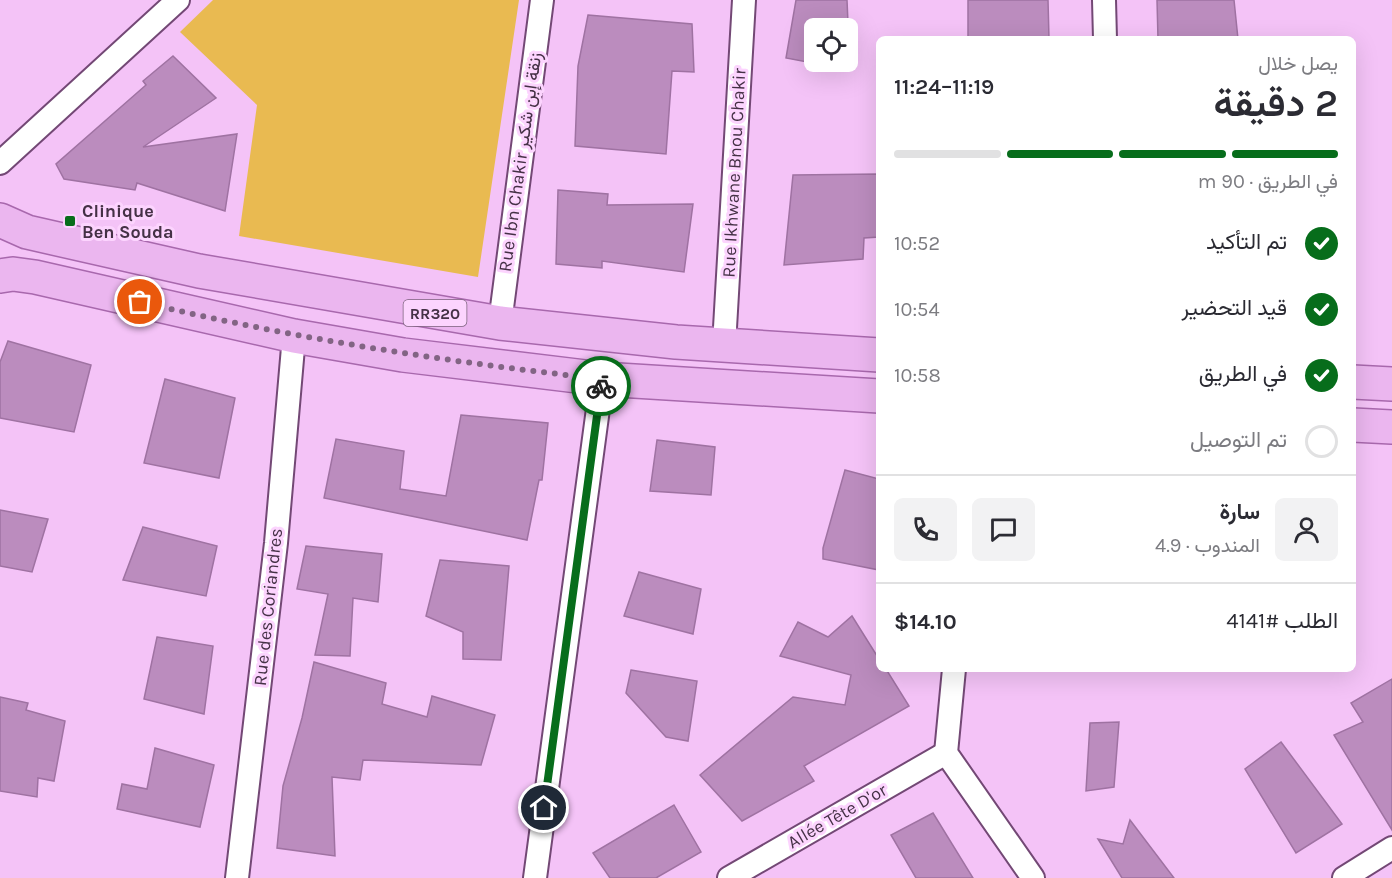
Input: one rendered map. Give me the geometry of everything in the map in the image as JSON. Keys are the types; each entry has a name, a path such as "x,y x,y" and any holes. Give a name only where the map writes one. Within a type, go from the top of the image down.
{"main road":[{"name":"RR320","path":"0,220 27,232 199,271 500,323 590,335 876,355"},
{"path":"0,276 13,274 35,277 294,336 403,355 602,379 876,396"},
{"path":"1356,382 1392,384"},
{"path":"1356,425 1392,427"}],"street":[{"path":"0,163 178,0"},
{"name":"Rue Ibn Chakir زنقة إبن شكير","path":"500,323 542,0"},
{"name":"Rue Ikhwane Bnou Chakir","path":"724,345 744,0"},
{"path":"1104,0 1105,36"},
{"name":"Rue des Coriandres","path":"237,878 276,543 294,336"},
{"path":"535,878 602,379"},
{"path":"954,672 946,753 1033,878"},
{"name":"Allée Tête D'or","path":"729,878 946,753"},
{"path":"1344,878 1392,848"}],"shaded area":[{"path":"213,0 519,0 478,277 239,236 257,105 180,32"}],"building":[{"path":"796,0 847,0 848,18 804,18 804,61 786,58"},
{"path":"968,0 1048,0 1049,36 968,36"},
{"path":"1157,0 1234,0 1238,36 1158,36"},
{"path":"588,15 692,24 694,72 672,71 666,154 575,146 578,66"},
{"path":"173,56 216,98 143,147 237,134 225,211 137,183 135,190 64,179 56,164 146,85 143,81"},
{"path":"876,174 876,237 864,238 863,259 784,265 793,175"},
{"path":"558,190 608,194 607,205 693,204 684,272 602,261 602,268 556,264"},
{"path":"8,341 91,365 74,432 0,418 0,362"},
{"path":"165,379 235,398 219,478 144,463"},
{"path":"461,415 548,423 542,480 539,480 527,540 324,498 336,439 404,451 400,489 446,496"},
{"path":"657,440 715,447 711,495 650,491"},
{"path":"845,470 876,478 876,569 823,559 823,548"},
{"path":"0,510 48,519 32,572 0,566"},
{"path":"143,527 217,546 206,596 123,580"},
{"path":"306,546 382,554 378,602 353,598 350,656 315,655 328,594 297,589"},
{"path":"440,560 509,566 501,660 463,659 463,632 426,616"},
{"path":"639,572 701,589 693,634 624,616"},
{"path":"852,616 876,654 876,672 888,672 909,706 804,766 814,781 742,821 700,775 793,697 845,705 851,675 780,656 798,622 828,637"},
{"path":"157,637 213,646 204,714 144,699"},
{"path":"314,662 386,683 382,704 427,717 432,696 495,715 481,765 363,760 360,780 332,777 335,856 277,848 283,786 302,718"},
{"path":"631,670 697,681 688,741 666,737 626,693"},
{"path":"1392,679 1392,830 1334,735 1363,722 1351,703"},
{"path":"0,697 28,703 26,710 65,721 54,781 38,778 37,797 0,791"},
{"path":"1119,722 1114,787 1086,791 1090,723"},
{"path":"1281,742 1342,824 1296,853 1245,769"},
{"path":"155,748 214,765 200,827 117,809 122,784 147,789"},
{"path":"674,805 701,852 656,878 610,878 593,853"},
{"path":"933,813 973,878 916,878 891,835"},
{"path":"1130,820 1174,878 1122,878 1098,839 1123,844"}],"way so far":[{"path":"140,302 294,336 403,355 602,379 601,386"}],"place":[{"name":"Clinique Ben Souda","path":"70,221"}],"route":[{"path":"544,808 601,386"}]}
